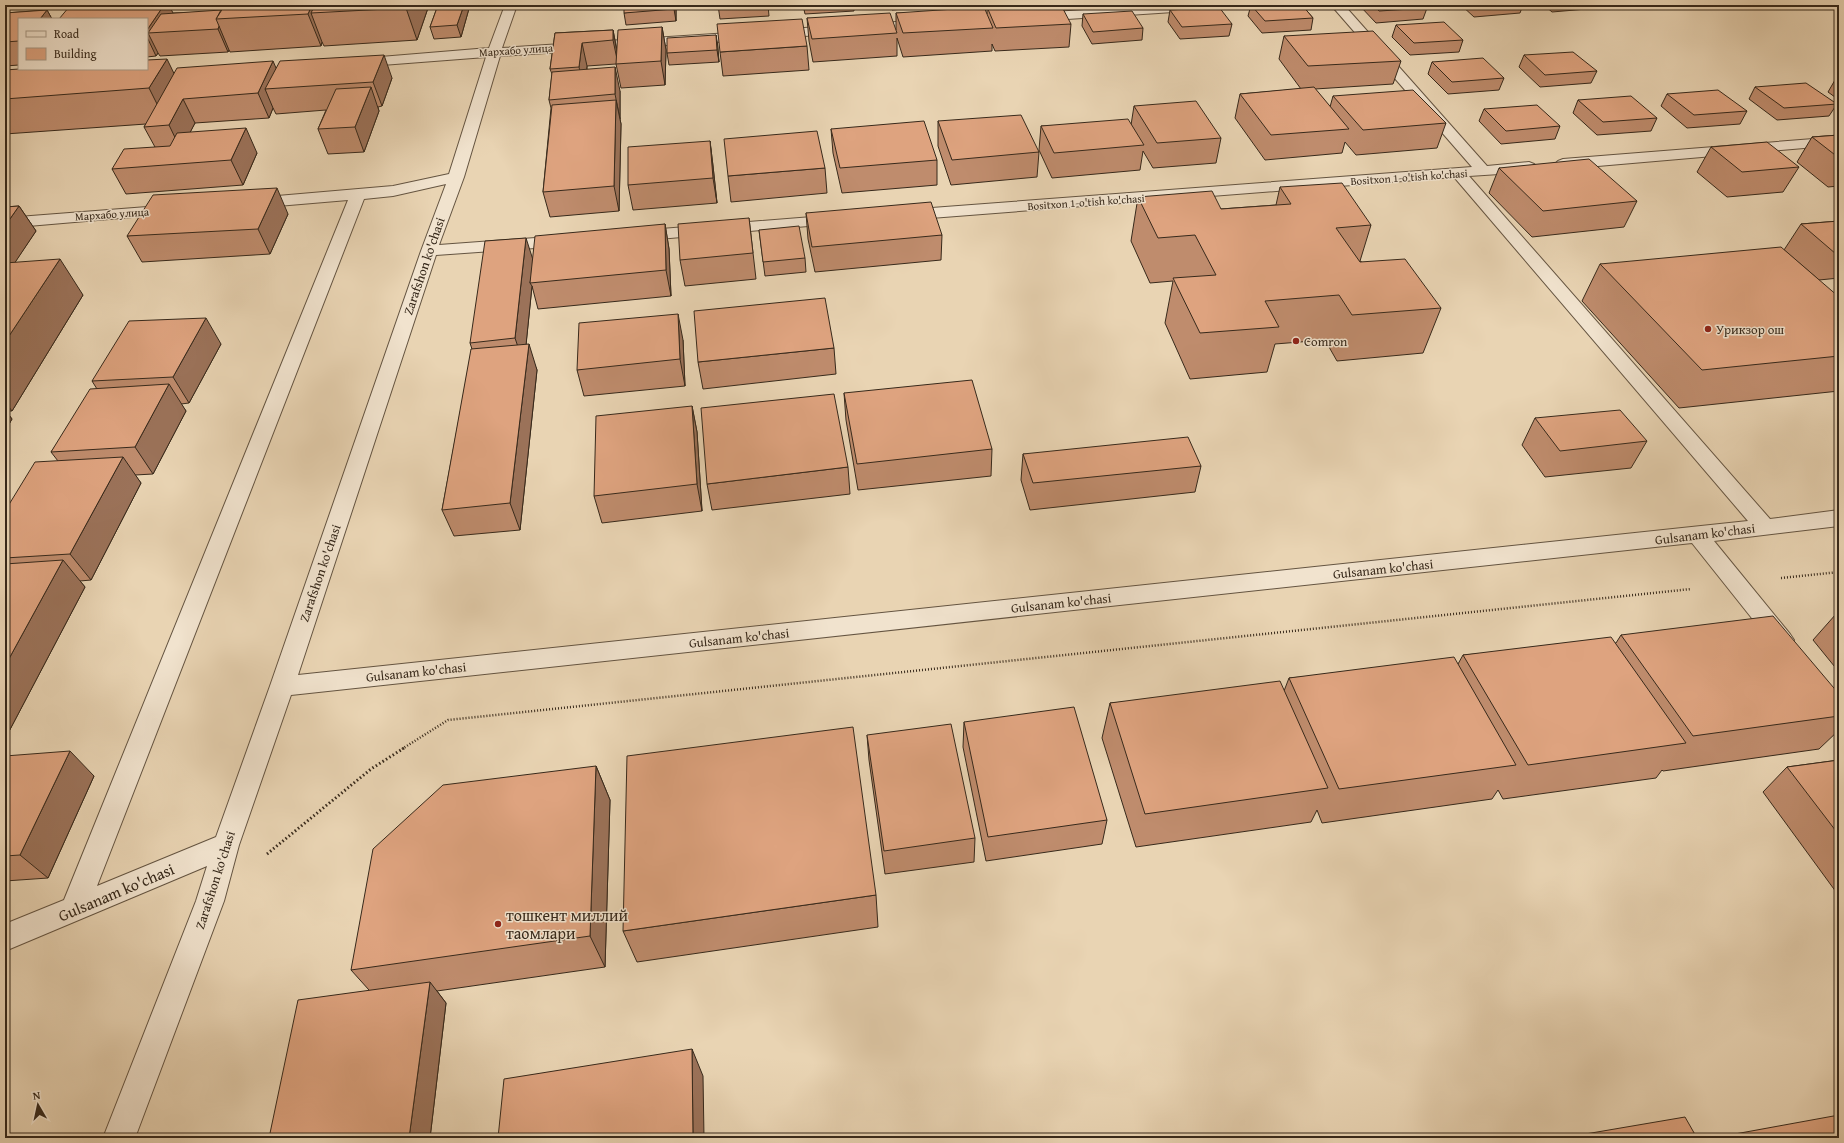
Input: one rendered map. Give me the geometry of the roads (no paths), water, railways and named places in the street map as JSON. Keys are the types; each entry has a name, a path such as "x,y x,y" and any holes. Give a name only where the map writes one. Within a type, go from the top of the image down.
{"street":[{"name":"Zarafshon ko'chasi","path":"119,1138 210,901 226,845 282,686 429,251 456,177 494,52 511,5"},
{"path":"1028,17 1219,5"},
{"path":"1337,5 1484,171"},
{"name":"Мархабо улица","path":"344,64 494,52 940,23"},
{"name":"Bositxon 1-o'tish ko'chasi","path":"888,217 1484,171 1839,141"},
{"path":"1458,173 1764,526"},
{"path":"240,204 392,191 456,177"},
{"path":"74,910 358,195"},
{"name":"Мархабо улица","path":"5,223 186,209"},
{"path":"619,237 849,220"},
{"path":"429,251 580,240"},
{"name":"Gulsanam ko'chasi","path":"282,686 1697,535 1839,518"},
{"path":"1697,535 1735,584 1795,655"},
{"name":"Gulsanam ko'chasi","path":"5,938 226,845"}],"place":[{"name":"Урикзор ош","path":"1708,329"},
{"name":"Сomron","path":"1296,341"},
{"name":"тошкент миллий таомлари","path":"498,924"}]}
